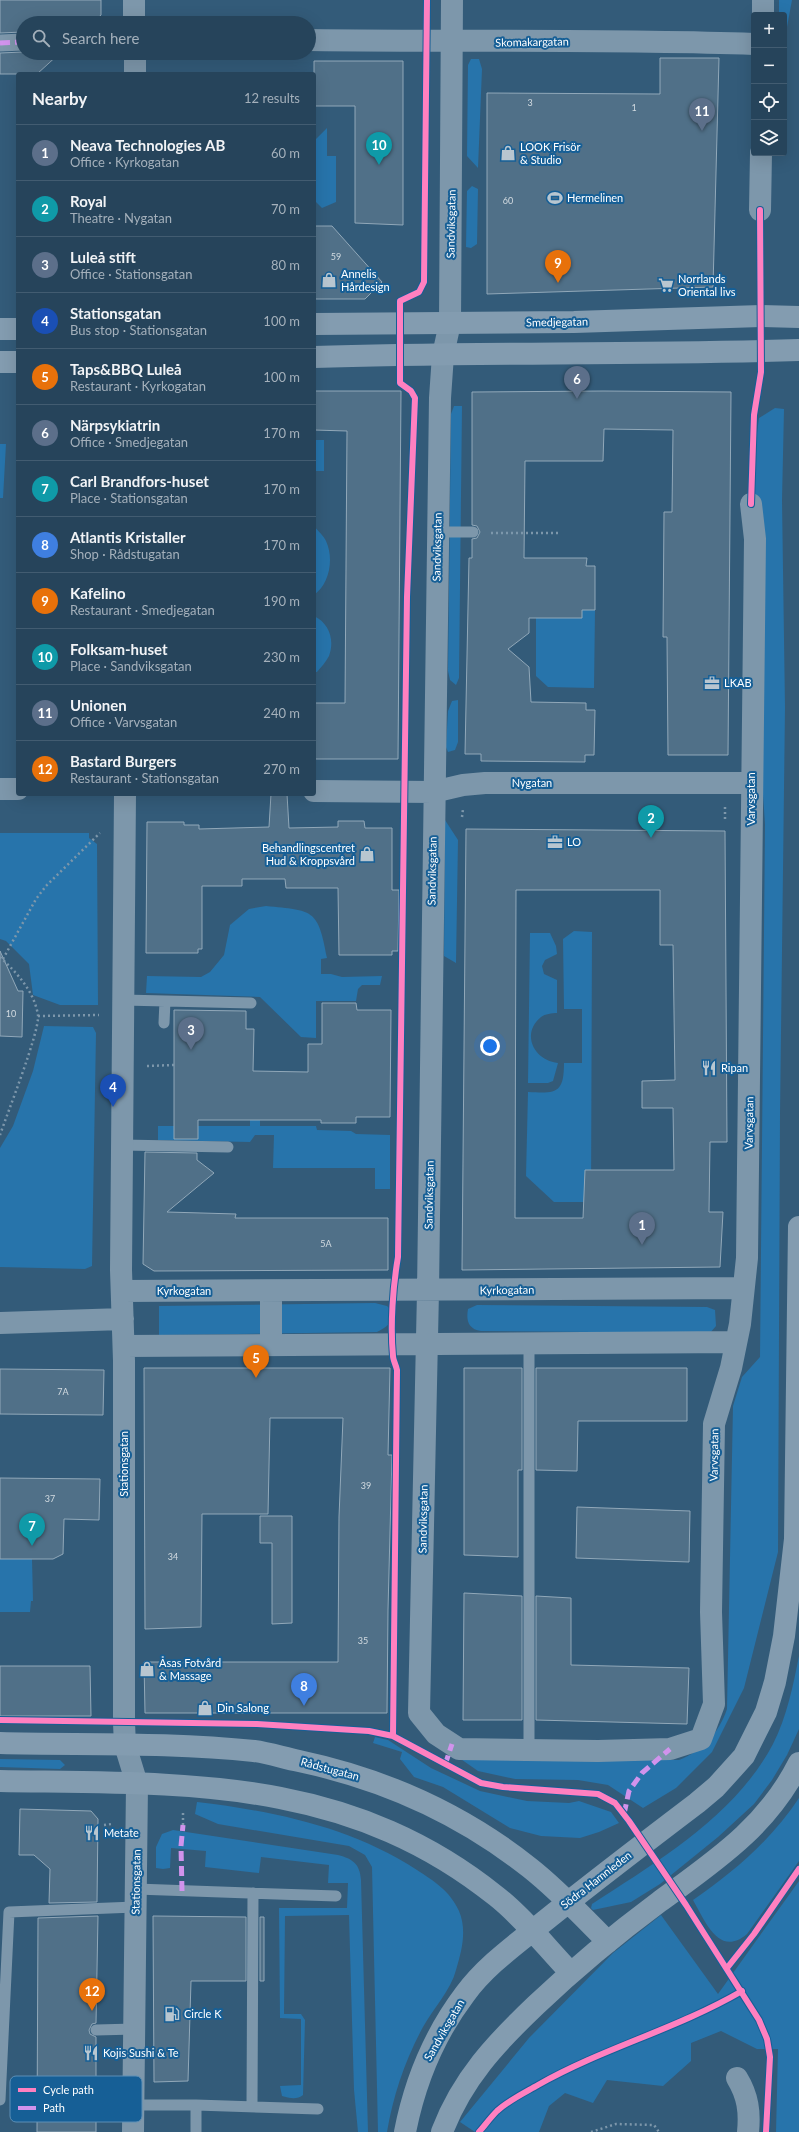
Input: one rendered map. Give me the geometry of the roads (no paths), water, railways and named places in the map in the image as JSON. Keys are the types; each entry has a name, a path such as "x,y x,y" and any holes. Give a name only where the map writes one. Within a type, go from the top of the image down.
{"main road":[{"name":"Smedjegatan","path":"316,324 450,323 799,316"},
{"path":"0,330 16,329"},
{"path":"316,357 718,353 799,350"},
{"path":"0,362 16,362"},
{"name":"Södra Hamnleden","path":"532,1932 567,1902 697,1803 716,1786 744,1756 766,1712 775,1682 784,1636 794,1539 799,1227"},
{"name":"Rådstugatan","path":"0,1743 186,1746 255,1751 330,1768 381,1784 422,1801 467,1825 531,1868 608,1942"},
{"path":"442,2132 449,2114 470,2076 490,2052 570,1972 729,1850 777,1801 799,1763"},
{"path":"0,1781 138,1784 226,1789 269,1795 319,1806 363,1820 408,1839 451,1863 497,1896 570,1972"},
{"name":"Sandviksgatan","path":"406,2132 416,2088 424,2066 448,2018 482,1973 532,1932"}],"street":[{"path":"134,0 134,16"},
{"name":"Sandviksgatan","path":"452,0 453,42 450,323 443,355 440,398 437,532 428,1291 419,1713 438,1736 459,1749 529,1750"},
{"path":"763,0 763,12"},
{"name":"Skomakargatan","path":"316,40 453,42 649,41 751,44"},
{"path":"0,43 16,42"},
{"path":"135,60 135,72"},
{"path":"760,210 761,156"},
{"name":"Varvsgatan","path":"529,1750 598,1751 670,1749 702,1739 714,1704 711,1612 714,1424 731,1368 740,1324 747,1258 751,783 755,539 751,504"},
{"name":"Nygatan","path":"316,791 433,792 463,785 485,784 751,783"},
{"path":"0,788 16,789"},
{"name":"Stationsgatan","path":"125,796 122,1291 124,1346 125,1745 138,1784 135,1898 134,2076"},
{"name":"Kyrkogatan","path":"122,1291 428,1291 743,1288"},
{"path":"271,1291 272,1345"},
{"path":"0,1323 123,1319"},
{"path":"124,1346 736,1342"},
{"path":"737,2078 744,2090 748,2104 748,2132"}],"lane":[{"path":"437,532 473,532"},
{"path":"124,1000 251,1003"},
{"path":"164,1023 165,1001"},
{"path":"122,1145 228,1147"},
{"path":"529,1343 529,1750"},
{"path":"252,2107 253,1893"},
{"path":"0,2100 9,1912 135,1898 253,1893 336,1896"},
{"path":"96,2030 135,2029"},
{"path":"142,2105 196,2105 318,2109"},
{"path":"196,2105 196,2132"}],"place":[{"name":"Unionen","path":"702,131"},
{"name":"LOOK Frisör & Studio","path":"508,153"},
{"name":"Folksam-huset","path":"379,165"},
{"name":"Hermelinen","path":"555,198"},
{"name":"Annelis Hårdesign","path":"329,280"},
{"name":"Kafelino","path":"558,283"},
{"name":"Norrlands Oriental livs","path":"666,285"},
{"name":"Närpsykiatrin","path":"577,399"},
{"name":"LKAB","path":"712,683"},
{"name":"Royal","path":"651,838"},
{"name":"LO","path":"555,842"},
{"name":"Behandlingscentret Hud & Kroppsvård","path":"367,854"},
{"name":"Luleå stift","path":"191,1050"},
{"name":"Ripan","path":"709,1068"},
{"name":"Stationsgatan","path":"113,1107"},
{"name":"Neava Technologies AB","path":"642,1245"},
{"name":"Taps&BBQ Luleå","path":"256,1378"},
{"name":"Carl Brandfors-huset","path":"32,1546"},
{"name":"Åsas Fotvård & Massage","path":"147,1669"},
{"name":"Atlantis Kristaller","path":"304,1706"},
{"name":"Din Salong","path":"205,1708"},
{"name":"Metate","path":"92,1833"},
{"name":"Bastard Burgers","path":"92,2011"},
{"name":"Circle K","path":"172,2014"},
{"name":"Kojis Sushi & Te","path":"91,2053"}]}
